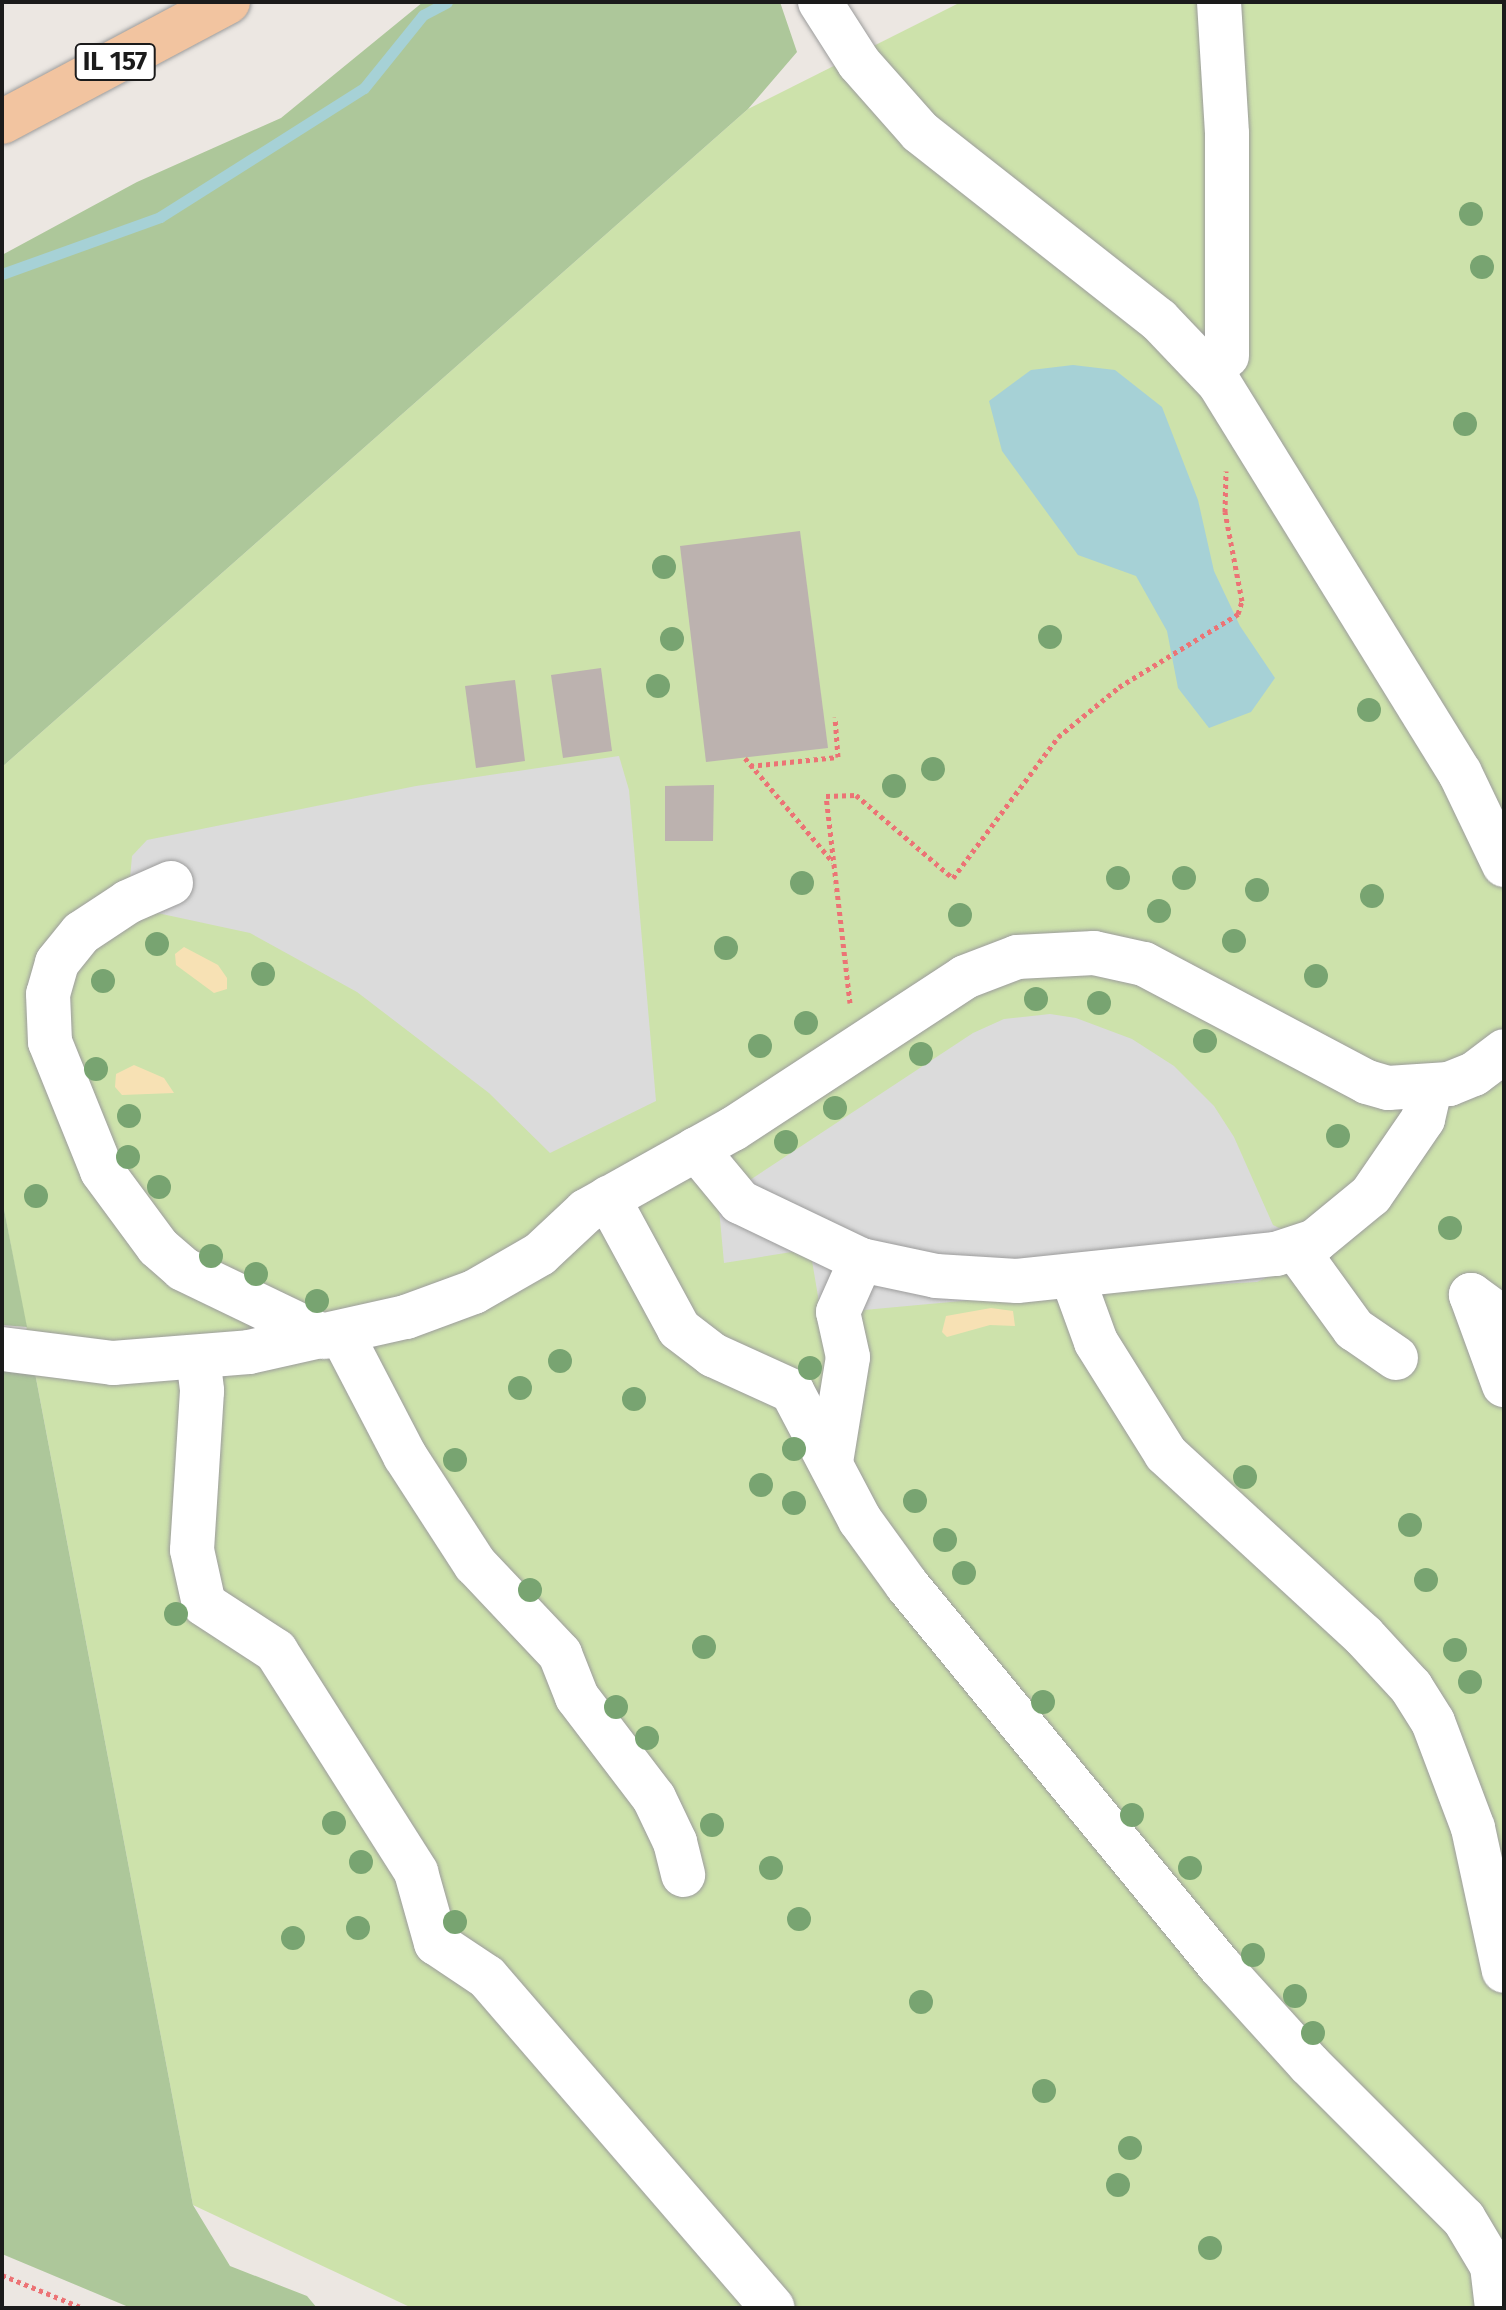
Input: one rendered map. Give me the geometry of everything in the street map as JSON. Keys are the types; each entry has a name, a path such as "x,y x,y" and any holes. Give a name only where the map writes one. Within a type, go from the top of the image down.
{"main road":[{"name":"IL 157","path":"2,122 228,2"}],"lane":[{"path":"820,2 859,63 920,132 1159,320 1219,383 1460,773 1504,865"},
{"path":"1219,2 1227,159 1227,356"},
{"path":"171,883 128,902 81,933 57,963 48,994 50,1042 102,1171 158,1247 183,1269 333,1335 405,1456 475,1564 560,1654 577,1697 654,1798 675,1842 683,1875"},
{"path":"2,1349 113,1363 198,1357 333,1335 406,1317 474,1292 540,1254 586,1211 696,1149 990,966 1045,952 1094,953 1171,976 1367,1082 1388,1088 1430,1089 1474,1074 1503,1053"},
{"path":"696,1149 740,1202 861,1260 976,1279 1072,1276 1296,1249 1331,1232 1371,1195 1423,1119 1430,1089"},
{"path":"608,1198 679,1329 704,1350 792,1391 880,1550 1146,1877 1309,2064 1464,2219 1495,2256 1497,2308"},
{"path":"1296,1249 1354,1329 1396,1358"},
{"path":"831,1462 848,1357 838,1312 861,1260"},
{"path":"1072,1276 1096,1342 1166,1454 1363,1635 1411,1687 1433,1722 1477,1842 1504,1971"},
{"path":"1504,1319 1471,1295 1504,1385"},
{"path":"198,1357 202,1391 192,1550 204,1604 276,1651 416,1872 436,1943 487,1977 773,2308"}],"path":[{"path":"862,1043 852,1018 826,796 856,795 953,878 1058,737 1159,661 1238,614 1242,601 1225,501 1225,473 1232,460"},
{"path":"750,766 838,757 835,717"},
{"path":"745,758 834,863"},
{"path":"2,2275 83,2308"}],"green space":[{"path":"423,2 780,2 797,52 748,109 2,767 2,255 137,182 281,118"},
{"path":"961,2 1504,2 1504,2308 412,2308 193,2205 2,1199 2,767 748,109"},
{"path":"2,1199 27,1327 2,1325"},
{"path":"2,1368 35,1373 193,2205 230,2266 307,2296 317,2308 131,2308 2,2254"}],"sand":[{"path":"184,947 218,965 227,978 227,989 214,993 176,965 175,954"},
{"path":"134,1065 164,1078 174,1093 122,1095 115,1087 116,1074"},
{"path":"991,1308 1013,1311 1015,1326 990,1325 947,1337 942,1332 946,1316"}],"shaded area":[{"path":"619,756 629,790 656,1101 550,1153 489,1093 357,992 250,933 148,911 129,889 132,856 147,840 416,786"},
{"path":"1050,1014 1076,1018 1132,1039 1174,1066 1214,1106 1234,1137 1273,1225 1287,1232 1270,1276 1257,1282 1048,1293 821,1314 810,1249 724,1263 719,1209 747,1182 973,1033 1004,1019"}],"water":[{"path":"1073,365 1115,370 1162,407 1198,500 1214,571 1240,626 1275,678 1251,712 1209,728 1178,688 1167,631 1136,576 1078,555 1002,451 989,401 1031,370"}],"building":[{"path":"800,531 828,748 706,762 680,546"},
{"path":"601,668 612,751 563,758 551,675"},
{"path":"515,680 525,761 476,768 465,686"},
{"path":"714,785 713,841 665,841 665,786"}],"waterway":[{"path":"2,274 160,217 364,88 423,15 447,2"}]}
